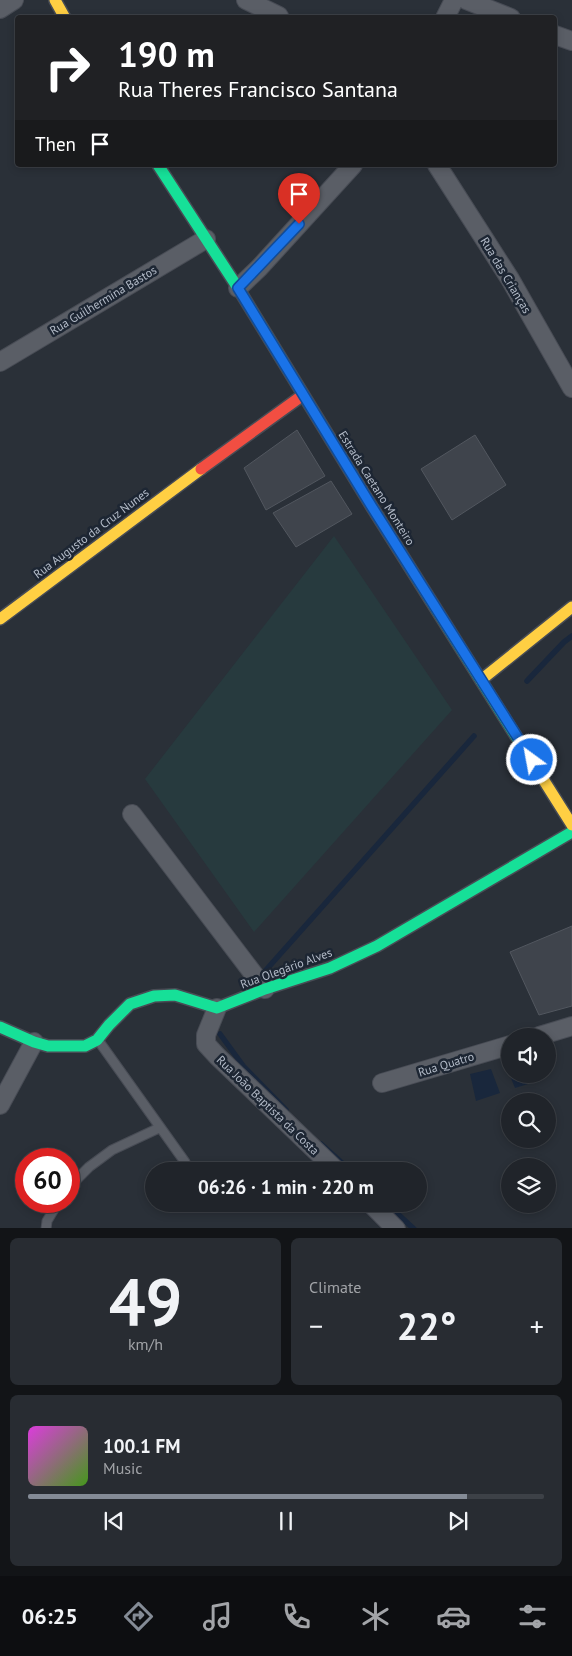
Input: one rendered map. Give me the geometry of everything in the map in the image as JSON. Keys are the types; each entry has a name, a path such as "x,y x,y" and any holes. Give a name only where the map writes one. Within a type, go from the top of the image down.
{"street":[{"path":"0,9 14,0"},
{"path":"55,0 62,15"},
{"path":"246,0 277,15"},
{"path":"446,15 454,0"},
{"path":"466,0 504,15"},
{"path":"557,36 572,41"},
{"name":"Estrada Caetano Monteiro","path":"159,167 238,288 572,825"},
{"path":"238,288 259,268 351,167"},
{"name":"Rua das Crianças","path":"437,167 510,279 572,388"},
{"name":"Rua Guilhermina Bastos","path":"0,362 206,239"},
{"name":"Rua Augusto da Cruz Nunes","path":"0,619 199,470 303,395"},
{"path":"481,680 572,607"},
{"path":"132,814 265,989"},
{"name":"Rua Olegário Alves","path":"217,1008 265,989 330,968 377,946 572,832"},
{"path":"0,1027 48,1046 85,1046 97,1040 130,1004 154,996 175,995 217,1008"},
{"name":"Rua João Baptista da Costa","path":"217,1008 206,1035 206,1044 328,1162"},
{"path":"556,1031 572,1026"},
{"path":"0,1105 34,1042"},
{"name":"Rua Quatro","path":"382,1083 501,1048"},
{"path":"379,1212 396,1228"}],"lane":[{"path":"97,1040 185,1162"},
{"path":"80,1176 112,1150 159,1128"},
{"path":"46,1228 47,1221 52,1213"}],"green space":[{"path":"334,536 452,710 254,932 145,779"}],"water":[{"path":"491,1069 500,1093 476,1101 470,1074"},
{"path":"513,1083 531,1083 515,1088"}],"building":[{"path":"297,430 325,476 266,510 244,468"},
{"path":"475,435 506,485 452,520 421,469"},
{"path":"331,481 352,514 296,547 273,513"},
{"path":"572,926 572,1006 539,1015 510,952"}],"waterway":[{"path":"527,681 572,636"},
{"path":"266,970 474,736"},
{"path":"220,1034 244,1067 286,1110"},
{"path":"321,1144 341,1162"},
{"path":"396,1212 413,1228"}],"traffic: fast":[{"path":"159,167 238,288 372,507 519,741"},
{"path":"0,1027 48,1046 85,1046 97,1040 130,1004 154,996 175,995 217,1008 265,989 330,968 377,946 572,832"}],"traffic: slow":[{"path":"55,0 63,15"},
{"path":"0,619 201,469"},
{"path":"481,680 572,607"},
{"path":"519,741 572,825"}],"traffic: jam":[{"path":"201,469 303,395"}],"route":[{"path":"299,224 238,288 372,507 532,760"}]}
